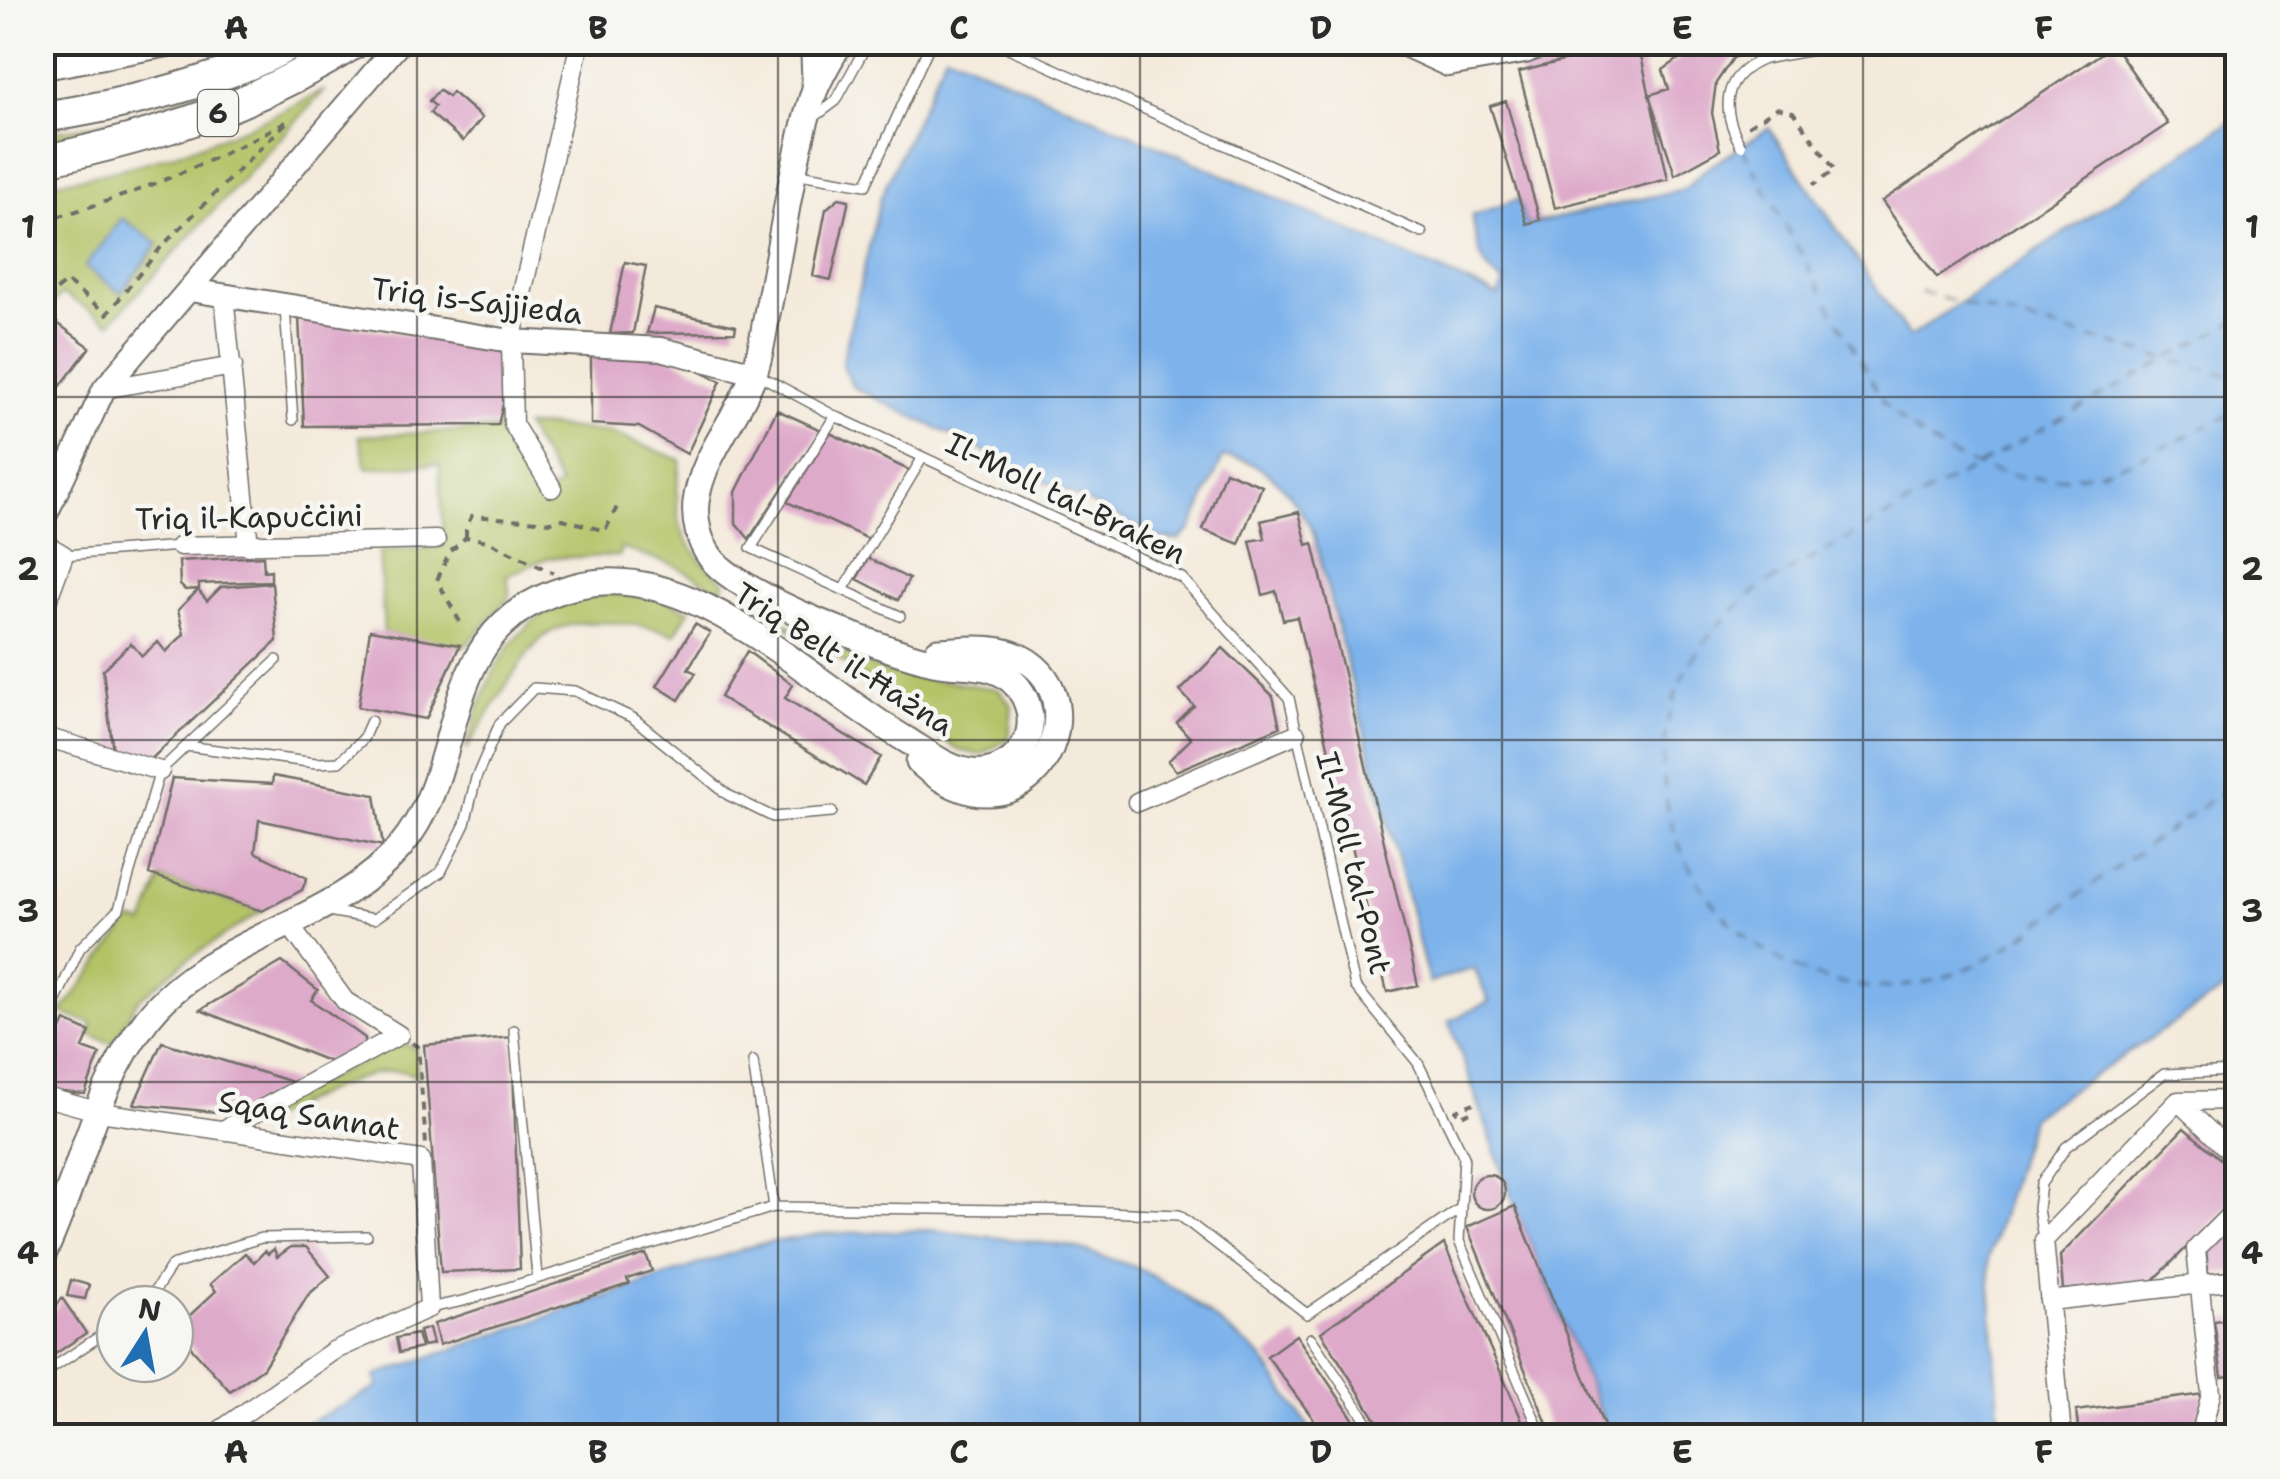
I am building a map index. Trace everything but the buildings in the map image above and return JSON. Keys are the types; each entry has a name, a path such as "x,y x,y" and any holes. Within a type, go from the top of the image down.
{"highway":[{"name":"6","path":"42,117 104,108 215,74 293,42"},
{"name":"6","path":"56,158 199,122 310,71 356,42"}],"main road":[{"path":"42,67 176,42"},
{"name":"Triq Belt il-Ħażna","path":"42,1257 121,1060 147,1020 174,990 209,962 315,909 379,867 416,824 458,700 490,639 512,616 574,586 605,581 637,584 695,602 814,674 870,720 951,766 983,773 1012,761 1029,734 1030,718 1019,688 992,670 935,662 862,641 732,578 712,559 696,526 700,480 755,372 814,92 840,42"}],"street":[{"path":"42,524 51,482 104,390 190,290 215,254 400,42"},
{"path":"552,488 513,424 511,341 580,42"},
{"path":"812,42 814,92"},
{"path":"1398,42 1448,65 1525,52 1552,42"},
{"name":"Triq is-Sajjieda","path":"190,290 511,341 661,348 755,372"},
{"path":"224,296 250,546"},
{"path":"104,390 233,366"},
{"name":"Triq il-Kapuċċini","path":"180,546 436,540"},
{"path":"42,542 64,555 42,615"},
{"path":"1137,802 1296,734"},
{"path":"42,736 160,771"},
{"path":"224,1130 399,1035 345,1001 288,922"},
{"name":"Sqaq Sannat","path":"42,1096 100,1112 421,1160 429,1308"},
{"path":"2062,1436 2044,1240 2178,1102 2238,1100"},
{"path":"2178,1102 2238,1159"},
{"path":"2200,1436 2211,1394 2196,1250 2238,1207"},
{"path":"2050,1300 2238,1280"},
{"path":"212,1436 333,1352 429,1308"}],"lane":[{"path":"808,122 836,102 868,42"},
{"path":"796,174 866,184 931,42"},
{"path":"995,42 1422,233"},
{"path":"1662,42 1680,42"},
{"path":"1741,146 1727,122 1726,100 1733,79 1746,66 1764,59 1858,42"},
{"path":"284,305 294,420"},
{"name":"Il-Moll tal-Braken","path":"755,372 836,416 1182,578 1289,698 1296,734"},
{"path":"836,416 751,548 900,616"},
{"path":"843,590 923,456"},
{"name":"Triq il-Kapuċċini","path":"64,555 180,546"},
{"path":"42,1031 80,948 119,909 160,771 277,660"},
{"path":"315,909 374,919 442,872 466,824 476,778 500,722 534,688 575,691 633,718 728,794 773,817 832,812"},
{"path":"186,746 316,763 339,762 363,739 372,721"},
{"name":"Il-Moll tal-Pont","path":"1296,734 1354,986 1418,1063 1464,1156 1459,1241 1542,1436"},
{"path":"514,1030 537,1276"},
{"path":"754,1060 774,1207"},
{"path":"2044,1240 2038,1209 2040,1184 2066,1147 2164,1074 2238,1071"},
{"path":"429,1308 463,1302 537,1276 774,1207 1179,1215 1307,1314 1461,1208"},
{"path":"159,1284 172,1265 261,1238 366,1236"},
{"path":"1311,1338 1377,1436"},
{"path":"42,1375 95,1339"}],"path":[{"path":"1748,126 1776,108 1793,112 1835,170 1813,185"},
{"path":"42,221 131,197 212,162 290,120 162,246 107,314 66,281 42,306"},
{"path":"460,622 437,580 450,552 466,537 466,526 472,516 551,522 563,518 605,530 618,505"},
{"path":"466,537 488,541 574,586"},
{"path":"418,1047 427,1158"},
{"path":"1470,1112 1459,1116 1456,1110 1474,1103"}],"green space":[{"path":"308,43 329,43 228,99 43,147 43,132 113,121 179,100"},
{"path":"325,90 110,323 63,294 43,311 42,184 152,161 223,137"},
{"path":"525,427 611,433 681,460 677,498 682,529 697,555 725,582 721,591 674,565 621,548 619,556 548,558 507,575 510,596 465,647 384,633 379,552 444,546 439,464 367,468 359,436 500,429 544,494 560,485"},
{"path":"606,593 656,597 689,610 675,634 628,624 592,622 559,628 546,635 515,672 466,750 486,689 518,635 553,608"},
{"path":"762,612 884,672 998,689 1012,706 1009,738 981,755 958,750 838,658"},
{"path":"161,878 262,911 187,960 137,1001 113,1044 89,1034 93,1024 61,1013 131,920 144,924"},
{"path":"399,1042 416,1048 418,1078 404,1072 365,1076 265,1121 260,1114"}],"water":[{"path":"946,53 1498,296 1504,282 1484,262 1472,216 1518,199 1527,225 1685,189 1703,171 1769,128 1909,337 2237,117 2237,981 2031,1117 1988,1259 2001,1436 1610,1436 1515,1206 1449,1021 1489,1002 1474,968 1429,983 1313,532 1297,505 1266,472 1239,459 1223,457 1191,529 1179,540 1163,539 853,387 842,363 880,199"},
{"path":"122,218 158,244 121,293 85,267"},
{"path":"929,1230 1069,1246 1138,1268 1182,1293 1261,1356 1315,1436 281,1436 379,1387 375,1376 755,1245 820,1234"}],"ferry route":[{"path":"1742,148 1883,401 1929,442 1955,457 2013,475 2073,477 2138,458 2238,411"},
{"path":"1920,292 2238,378"},
{"path":"2238,319 1761,587 1739,605 1701,647 1686,671 1666,735 1666,798 1684,857 1718,909 1764,950 1820,978 1882,987 1948,976 1999,951 2238,781"}]}
